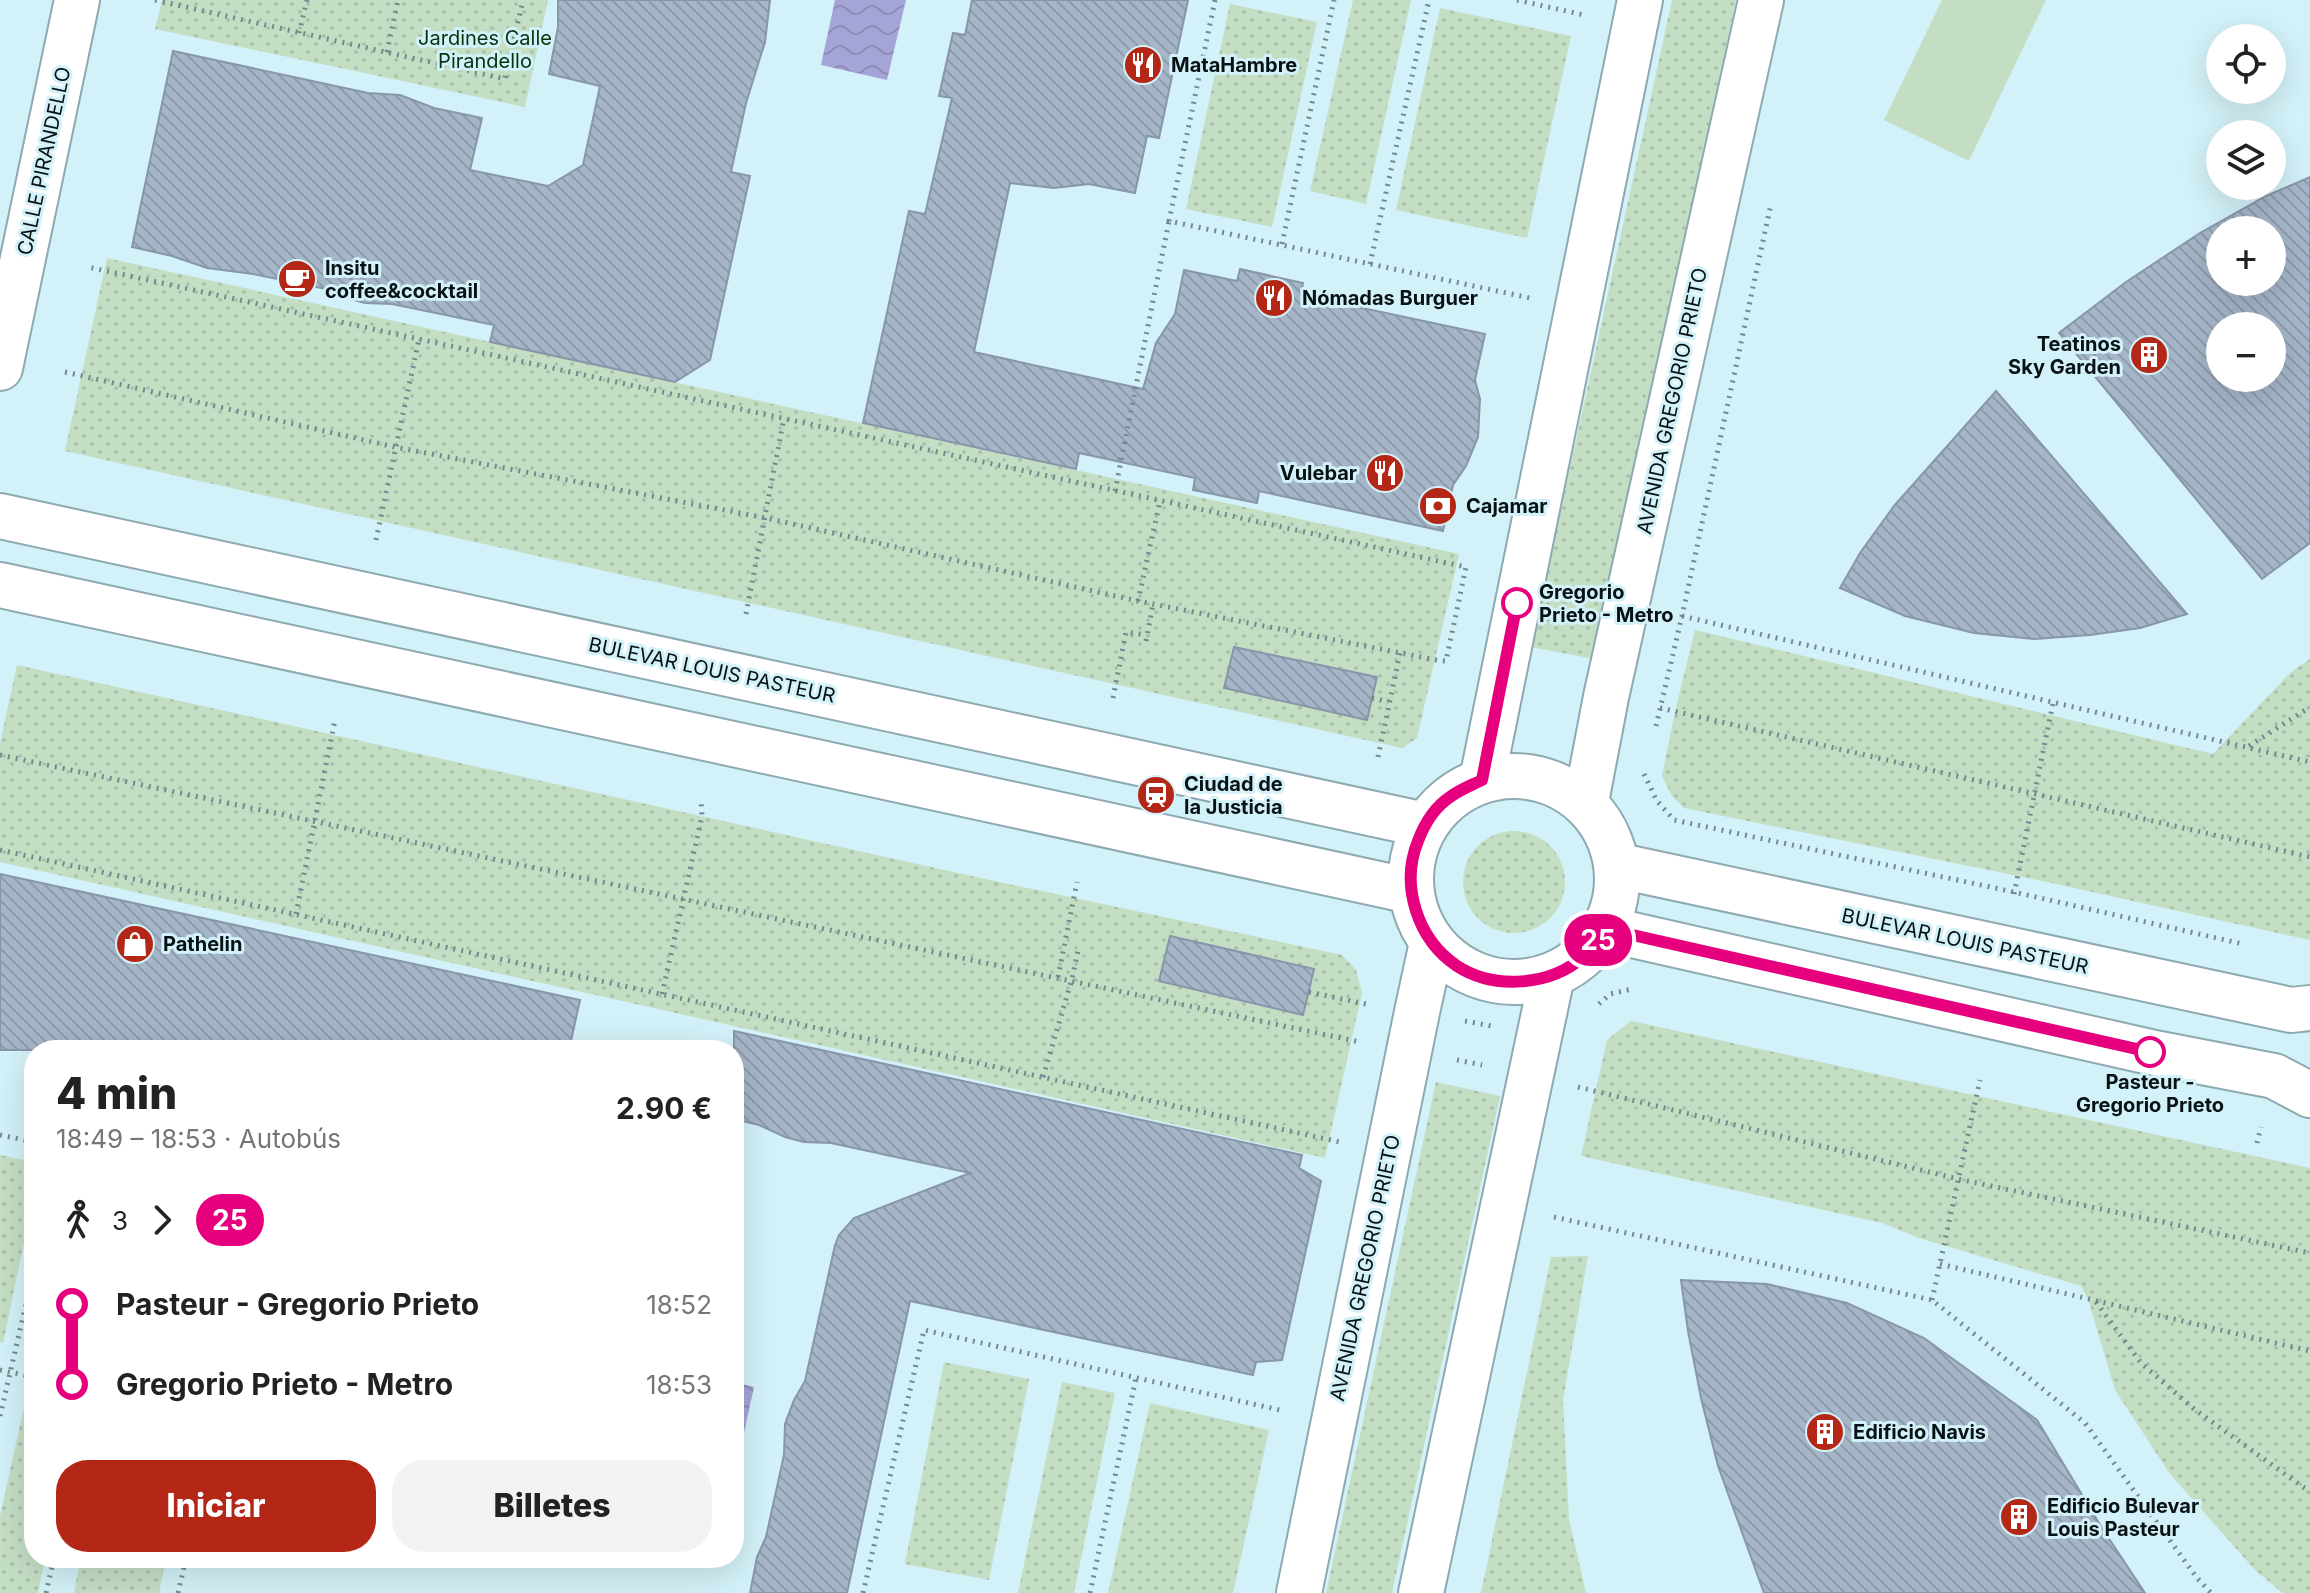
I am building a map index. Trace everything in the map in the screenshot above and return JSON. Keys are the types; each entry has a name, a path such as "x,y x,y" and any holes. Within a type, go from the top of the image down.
{"street":[{"name":"CALLE PIRANDELLO","path":"0,368 77,0"},
{"path":"1482,780 1640,0"},
{"name":"AVENIDA GREGORIO PRIETO","path":"1586,802 1609,683 1761,0"},
{"name":"BULEVAR LOUIS PASTEUR","path":"0,516 1425,825"},
{"path":"0,585 1411,891"},
{"path":"1537,776 1586,802 1602,822 1620,866 1616,903 1606,929 1583,957 1552,976 1520,982 1487,979 1457,966 1432,943 1418,918 1411,891 1412,856 1425,825 1448,797 1482,780 1537,776"},
{"name":"BULEVAR LOUIS PASTEUR","path":"1620,866 2291,1010 2310,1008"},
{"path":"1606,929 2150,1052 2274,1076 2310,1095"},
{"name":"AVENIDA GREGORIO PRIETO","path":"1299,1593 1432,943"},
{"path":"1421,1593 1552,976"}],"path":[{"path":"155,0 505,79 523,0"},
{"path":"299,33 307,0"},
{"path":"387,52 398,0"},
{"path":"1115,491 1215,0"},
{"path":"1282,244 1334,0"},
{"path":"1370,264 1429,0"},
{"path":"1517,0 1584,15"},
{"path":"1653,733 1682,616 1772,200"},
{"path":"1169,221 1525,297"},
{"path":"65,372 395,447 766,518 1138,601 1446,661 1466,567 88,267"},
{"path":"376,540 419,339"},
{"path":"746,614 784,418"},
{"path":"1138,601 1160,501"},
{"path":"1113,698 1126,632 1146,638 1153,604"},
{"path":"1682,616 2310,762"},
{"path":"1378,757 1400,653"},
{"path":"1372,698 1388,702"},
{"path":"2002,949 2053,703"},
{"path":"2248,746 2310,707"},
{"path":"1660,708 2310,857"},
{"path":"296,914 335,720"},
{"path":"0,755 1326,1035 1532,1075 1958,1179 2310,1253"},
{"path":"1643,771 1657,801 1674,820 2258,947"},
{"path":"662,994 702,816 701,800"},
{"path":"0,850 1345,1143"},
{"path":"1058,977 1077,882"},
{"path":"1043,1077 1078,951"},
{"path":"1309,992 1374,1006"},
{"path":"1932,1300 1980,1080"},
{"path":"0,1135 24,1140"},
{"path":"1554,1217 1932,1300 2085,1423 2211,1593"},
{"path":"1940,1264 2310,1351"},
{"path":"2095,1301 2141,1363 2194,1409 2310,1492"},
{"path":"0,1416 24,1312"},
{"path":"863,1593 924,1330 1286,1412"},
{"path":"0,1370 24,1375"},
{"path":"1090,1593 1136,1378"},
{"path":"46,1593 52,1568"},
{"path":"178,1593 184,1568"}],"green space":[{"name":"Jardines Calle Pirandello","path":"162,0 548,0 525,107 155,29"},
{"path":"1353,0 1411,0 1366,204 1310,191"},
{"path":"1672,0 1736,0 1594,659 1531,647"},
{"path":"1942,0 2046,0 1969,161 1884,120"},
{"path":"1230,4 1317,22 1272,227 1186,209"},
{"path":"1440,8 1571,36 1527,238 1396,210"},
{"path":"107,258 1459,554 1417,738 1402,748 65,451"},
{"path":"1695,630 2213,754 2290,673 2310,659 2310,940 2047,882 1684,808 1672,796 1662,776"},
{"path":"17,665 1342,955 1356,970 1362,993 1325,1158 0,862 0,743"},
{"path":"1514,831 1534,835 1550,846 1561,862 1565,882 1561,902 1550,918 1534,929 1514,933 1494,929 1478,918 1467,902 1463,882 1467,862 1478,846 1494,835"},
{"path":"1631,1021 2310,1168 2310,1593 2283,1593 2256,1571 2170,1474 2115,1390 2088,1299 2081,1286 1919,1238 1882,1223 1581,1156 1607,1040"},
{"path":"1436,1082 1500,1096 1392,1593 1326,1593"},
{"path":"0,1155 24,1160 24,1243 3,1343 0,1342"},
{"path":"1588,1256 1563,1400 1569,1519 1586,1593 1481,1593 1551,1257"},
{"path":"944,1362 1029,1379 989,1580 905,1564"},
{"path":"1062,1382 1115,1393 1074,1593 1018,1593"},
{"path":"1150,1403 1269,1430 1233,1593 1108,1593"},
{"path":"24,1408 24,1568 43,1568 38,1593 0,1593 0,1516"},
{"path":"79,1568 164,1568 159,1593 74,1593"}],"water":[{"path":"835,0 906,0 887,80 821,65"},
{"path":"744,1384 754,1387 744,1432"}],"building":[{"path":"558,0 770,0 765,42 746,103 731,172 750,176 710,360 675,382 490,342 494,325 392,304 365,303 326,289 207,268 132,247 173,51 368,93 400,95 434,108 482,118 470,170 548,186 583,165 600,86 549,74 558,27"},
{"path":"972,0 1188,0 1159,138 1147,136 1135,193 1089,184 1054,188 1010,183 974,352 1143,389 1156,343 1175,314 1184,270 1237,281 1240,269 1303,283 1301,295 1485,334 1475,380 1480,399 1478,437 1466,466 1453,485 1443,531 1259,491 1257,503 1193,490 1195,478 1079,453 1076,469 863,423 909,211 925,214 952,98 939,96 953,33 965,35"},
{"name":"Teatinos Sky Garden","path":"2310,177 2310,543 2262,579 2059,333 2126,282 2206,230 2206,296 2286,296 2286,216 2230,216 2259,200 2286,200 2286,187"},
{"path":"1996,391 2187,614 2140,628 2035,639 1974,633 1905,616 1840,588 1860,553 1894,506"},
{"path":"1234,647 1377,677 1367,720 1224,688"},
{"path":"0,874 580,1000 571,1040 24,1040 24,1050 0,1050"},
{"path":"1170,936 1314,969 1303,1015 1159,981"},
{"path":"734,1031 1302,1155 1299,1168 1321,1181 1282,1360 1256,1362 1253,1375 910,1301 847,1593 750,1593 784,1455 785,1424 805,1381 839,1235 854,1218 970,1173 831,1143 804,1142 744,1121 744,1040 734,1040"},
{"path":"1681,1280 1767,1284 1847,1303 1924,1338 2037,1420 2145,1593 1764,1593 1718,1466 1701,1398"}],"bus line":[{"name":"25","path":"1517,603 1482,780 1448,797 1425,825 1412,856 1411,891 1418,918 1432,943 1457,966 1487,979 1520,982 1552,976 1583,957 1606,929 2150,1052"}],"place":[{"name":"MataHambre","path":"1143,65"},
{"name":"Insitu coffee&cocktail","path":"297,279"},
{"name":"Nómadas Burguer","path":"1274,298"},
{"name":"Teatinos Sky Garden","path":"2149,355"},
{"name":"Vulebar","path":"1385,473"},
{"name":"Cajamar","path":"1438,506"},
{"name":"Gregorio Prieto - Metro","path":"1517,603"},
{"name":"Ciudad de la Justicia","path":"1156,795"},
{"name":"Pathelin","path":"135,944"},
{"name":"Pasteur - Gregorio Prieto","path":"2150,1052"},
{"name":"Edificio Navis","path":"1825,1432"},
{"name":"Edificio Bulevar Louis Pasteur","path":"2019,1517"}]}
